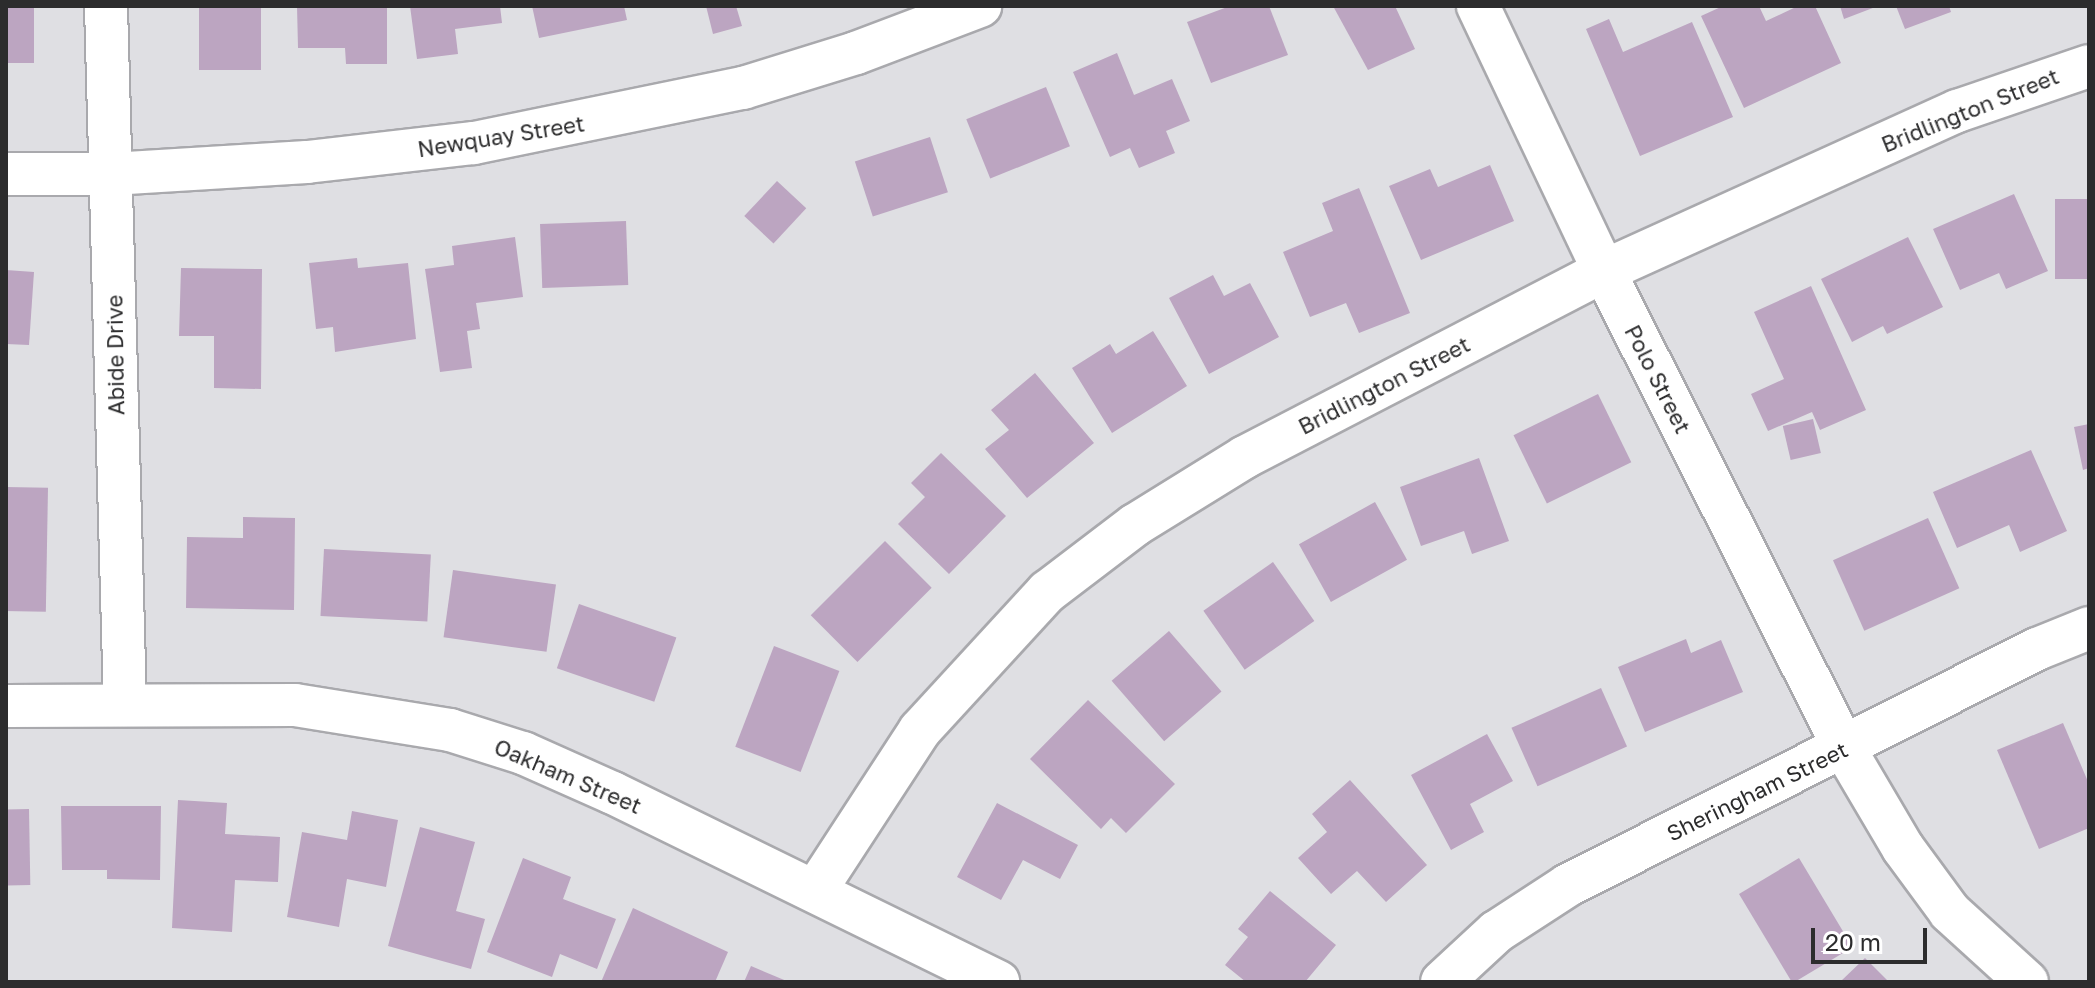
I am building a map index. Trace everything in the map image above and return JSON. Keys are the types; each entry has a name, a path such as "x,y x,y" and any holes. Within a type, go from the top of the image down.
{"street":[{"name":"Abide Drive","path":"106,6 125,704"},
{"name":"Newquay Street","path":"6,174 111,174 307,162 474,143 611,119 743,88 856,53 980,6"},
{"name":"Polo Street","path":"1478,6 1604,271 1844,748 1903,848 1950,912 2027,982"},
{"name":"Bridlington Street","path":"815,891 920,730 1047,592 1135,525 1245,457 1604,271 1957,111 2089,66"},
{"name":"Sheringham Street","path":"1442,982 1496,932 1568,885 2037,649 2089,628"},
{"name":"Oakham Street","path":"6,706 295,705 450,730 523,753 815,891 998,982"}],"building":[{"path":"6,6 34,6 34,63 6,63"},
{"path":"199,6 261,6 261,70 199,70"},
{"path":"297,6 387,6 387,64 346,64 345,48 298,48"},
{"path":"410,6 500,6 502,23 455,29 458,54 417,59"},
{"path":"532,6 624,6 627,20 539,38"},
{"path":"706,6 736,6 742,26 713,34"},
{"path":"1230,6 1269,6 1288,55 1211,83 1187,22"},
{"path":"1333,6 1395,6 1415,49 1368,70"},
{"path":"1723,6 1759,6 1766,21 1798,6 1815,6 1841,63 1744,108 1701,16"},
{"path":"1840,6 1878,6 1844,19"},
{"path":"1896,6 1949,6 1951,12 1905,29"},
{"path":"1609,19 1623,52 1692,22 1733,117 1640,156 1586,29"},
{"path":"1117,53 1134,95 1172,79 1190,121 1166,131 1175,153 1139,168 1130,148 1110,157 1073,72"},
{"path":"1046,87 1070,146 990,179 966,119"},
{"path":"930,137 948,192 873,217 855,161"},
{"path":"1490,165 1514,221 1421,260 1389,186 1430,169 1438,187"},
{"path":"777,181 806,208 774,243 744,216"},
{"path":"1359,188 1410,313 1359,333 1346,303 1310,317 1283,252 1333,231 1322,203"},
{"path":"2014,194 2048,271 2006,289 1999,273 1960,290 1933,229"},
{"path":"2055,199 2089,199 2089,279 2055,279"},
{"path":"626,221 628,285 542,288 540,224"},
{"path":"515,237 523,297 476,303 480,329 467,331 472,368 440,372 425,269 454,265 452,246"},
{"path":"1908,237 1943,307 1887,334 1883,326 1852,342 1821,279"},
{"path":"357,258 358,268 408,263 416,339 335,352 333,327 316,329 309,263"},
{"path":"181,268 262,269 261,389 214,388 214,336 179,336"},
{"path":"6,270 34,272 29,345 6,344"},
{"path":"1213,275 1224,296 1250,283 1279,337 1209,374 1169,298"},
{"path":"1811,286 1866,410 1820,430 1812,412 1768,431 1751,394 1784,379 1754,312"},
{"path":"1153,331 1187,386 1112,433 1072,368 1110,344 1116,354"},
{"path":"1035,373 1094,443 1027,498 985,449 1009,430 991,410"},
{"path":"1598,394 1631,462 1547,504 1514,435"},
{"path":"1813,419 1821,453 1791,460 1783,426"},
{"path":"2089,424 2089,468 2083,470 2074,427"},
{"path":"2031,450 2067,531 2020,552 2009,525 1957,548 1933,492"},
{"path":"941,453 1006,516 949,574 898,524 925,497 911,483"},
{"path":"1479,458 1509,541 1472,554 1464,531 1421,546 1400,487"},
{"path":"6,487 48,488 46,612 6,611"},
{"path":"1375,502 1407,560 1331,602 1299,544"},
{"path":"243,517 295,518 294,610 186,608 187,537 243,538"},
{"path":"1928,518 1959,588 1864,631 1833,560"},
{"path":"885,541 932,588 857,662 811,615"},
{"path":"324,549 431,555 427,622 320,616"},
{"path":"1273,562 1314,621 1245,670 1203,611"},
{"path":"453,570 556,584 547,652 444,637"},
{"path":"579,604 676,638 654,702 557,668"},
{"path":"1169,631 1221,691 1164,741 1112,681"},
{"path":"1686,639 1691,653 1721,640 1743,692 1645,732 1618,667"},
{"path":"774,646 839,671 801,772 735,747"},
{"path":"1601,688 1627,746 1538,786 1511,728"},
{"path":"1088,700 1175,784 1126,833 1111,818 1101,829 1030,759"},
{"path":"2063,723 2089,784 2089,828 2039,849 1997,750"},
{"path":"1487,734 1513,781 1470,804 1484,832 1451,850 1411,775"},
{"path":"1350,780 1427,865 1386,902 1357,871 1331,894 1298,858 1327,832 1312,814"},
{"path":"178,800 227,803 225,834 280,837 278,882 235,880 232,932 172,928"},
{"path":"997,803 1078,845 1060,879 1023,860 1001,900 957,877"},
{"path":"61,806 161,806 160,880 107,879 107,870 62,870"},
{"path":"6,809 29,809 30,885 7,885"},
{"path":"352,811 398,820 386,887 347,879 339,927 287,917 302,832 347,840"},
{"path":"420,827 475,842 456,911 485,919 471,969 388,946"},
{"path":"523,858 571,877 563,899 616,919 597,969 560,954 552,977 487,952"},
{"path":"1799,858 1853,947 1792,982 1739,894"},
{"path":"1270,891 1336,945 1305,982 1246,982 1225,965 1248,937 1238,929"},
{"path":"633,908 728,952 715,982 601,982"},
{"path":"1865,958 1889,982 1840,982"},
{"path":"751,966 789,982 744,982"}]}
